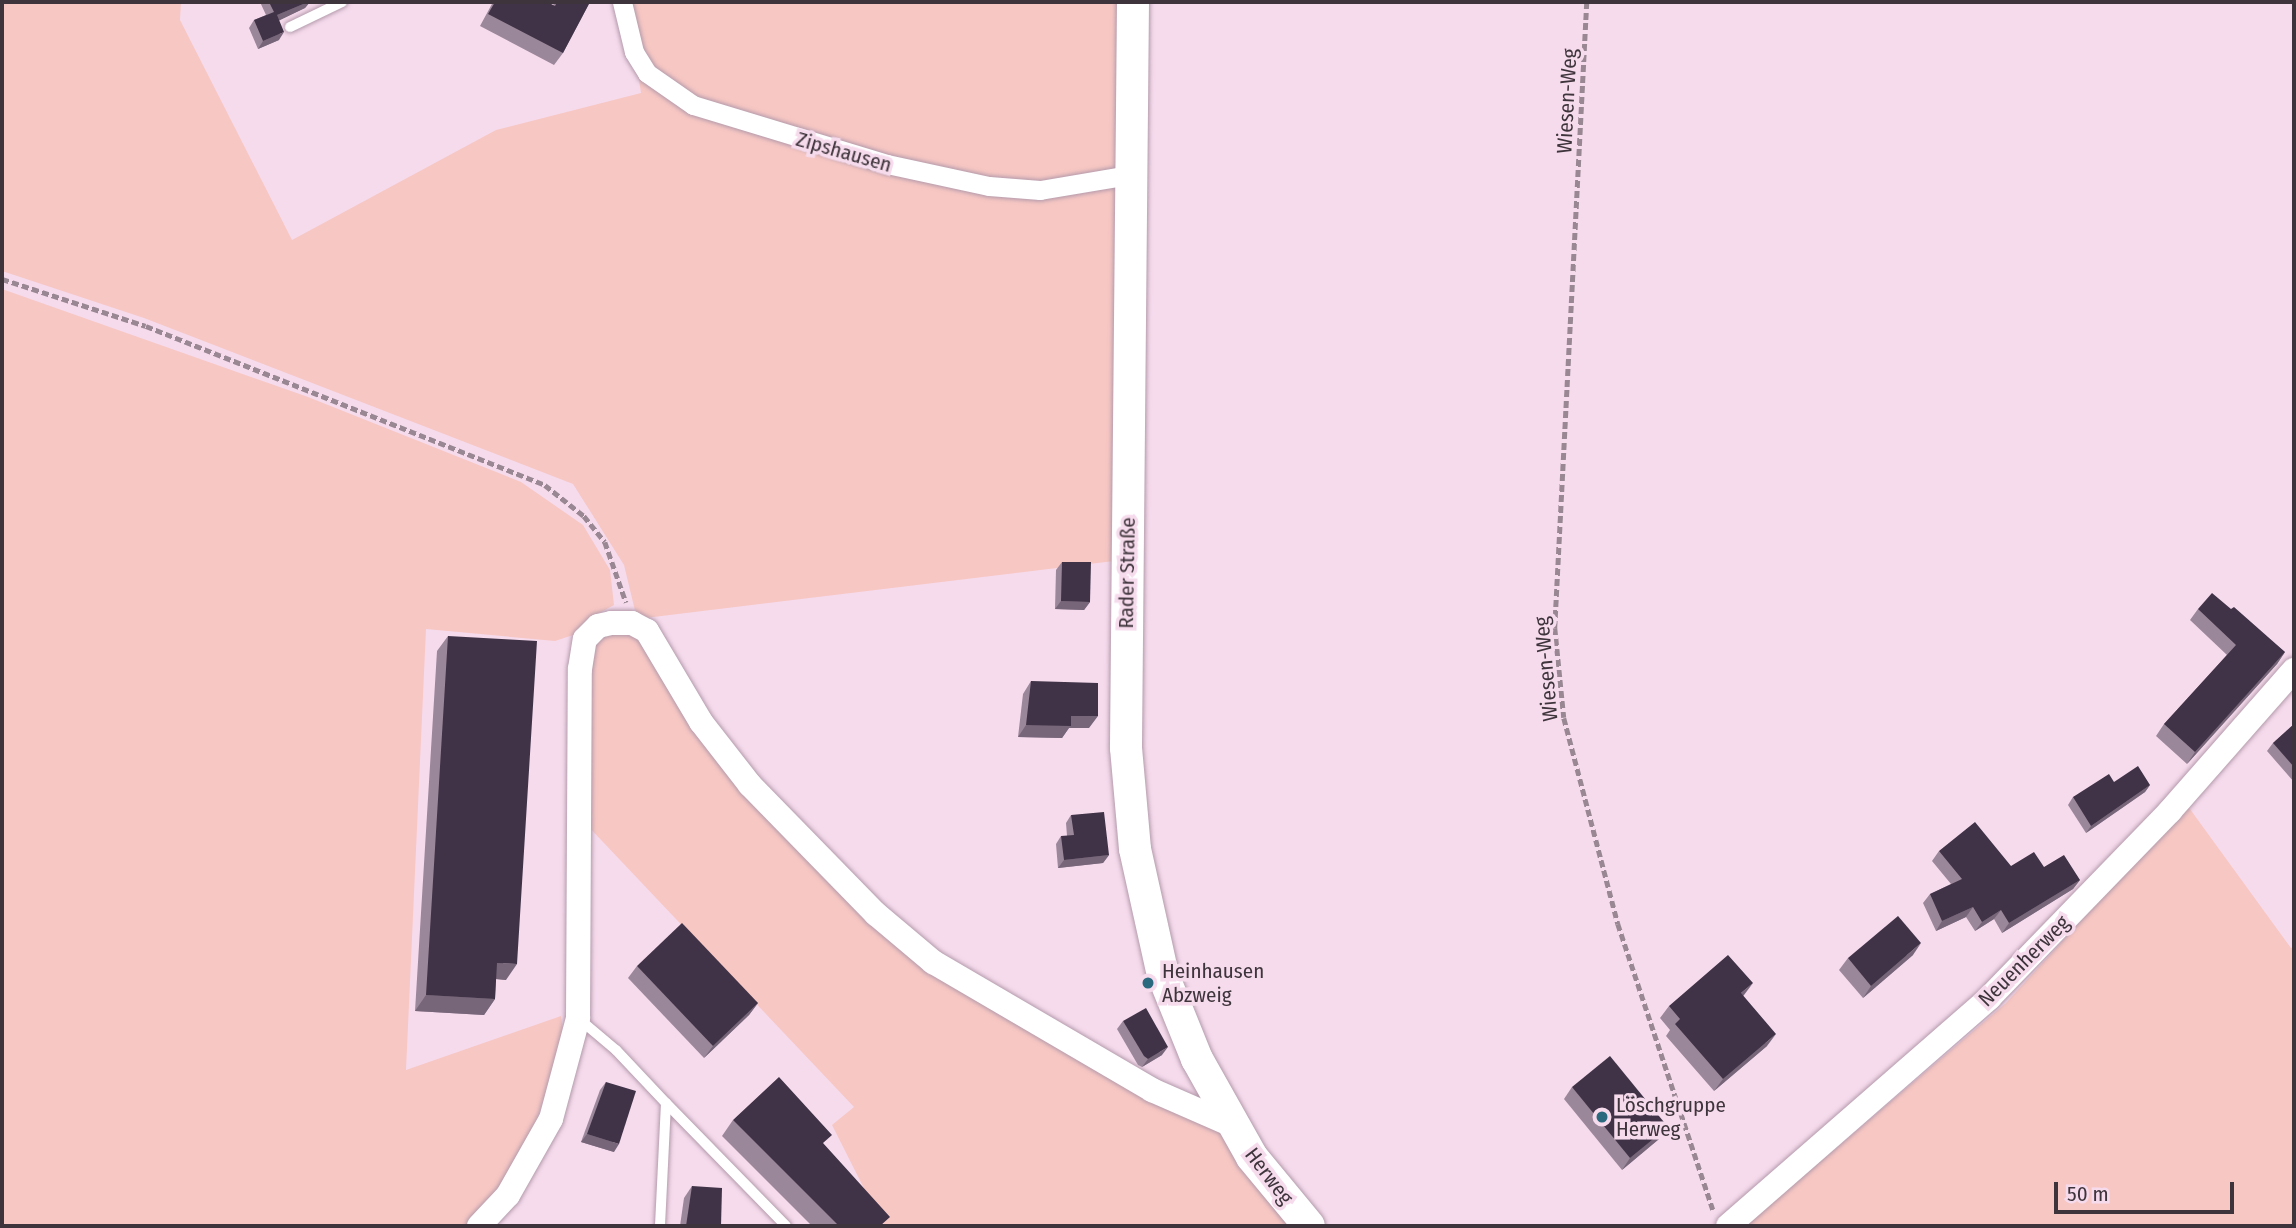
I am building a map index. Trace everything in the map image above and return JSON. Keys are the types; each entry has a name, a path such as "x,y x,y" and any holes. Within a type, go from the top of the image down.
{"main road":[{"name":"Rader Straße","path":"1133,2 1126,748 1134,837 1145,902 1175,1012 1232,1125"},
{"name":"Herweg","path":"1232,1125 1308,1226"}],"street":[{"name":"Zipshausen","path":"622,2 634,52 647,73 693,105 887,164 989,186 1040,190 1130,174"},
{"path":"478,1226 508,1195 551,1119 578,1018 580,669 584,639 598,626 632,623 647,631 701,722 750,785 876,914 933,962 1152,1090 1232,1125"},
{"name":"Neuenherweg","path":"1723,1223 1989,998 2170,811 2294,670"}],"lane":[{"path":"290,27 342,2"},
{"path":"578,1018 616,1050 786,1226"},
{"path":"660,1226 666,1102"}],"path":[{"name":"Wiesen-Weg","path":"1587,2 1555,628 1564,718 1618,924 1723,1223"},
{"path":"2,279 146,326 545,485 584,516 605,542 632,623"}],"shaded area":[{"path":"2,2 181,2 180,20 292,240 496,130 641,93 627,2 1129,2 1122,560 637,619 624,565 573,484 144,318 2,271"},
{"path":"2,289 308,397 521,482 583,525 610,570 614,605 592,617 579,633 555,641 426,629 406,1070 561,1016 564,1039 525,1155 471,1226 2,1226"},
{"path":"633,628 874,916 1231,1132 1304,1226 883,1226 832,1125 854,1107 585,823 587,640"},
{"path":"2187,805 2291,948 2294,947 2294,1226 1745,1226 2006,1003"}],"building":[{"path":"269,2 308,2 277,15 284,32 263,41 254,20 274,12"},
{"path":"495,2 547,2 555,6 557,2 590,2 563,53 488,14"},
{"path":"1062,562 1091,562 1090,602 1061,601"},
{"path":"2212,593 2231,609 2234,607 2285,652 2195,752 2164,724 2236,645 2198,609"},
{"path":"448,636 537,641 517,964 497,963 495,999 426,995"},
{"path":"1031,681 1098,683 1098,716 1071,716 1071,726 1026,725"},
{"path":"2294,724 2294,767 2273,743"},
{"path":"2138,766 2150,785 2091,826 2073,797 2109,774 2114,782"},
{"path":"1104,812 1109,855 1064,860 1061,836 1074,835 1071,815"},
{"path":"1975,822 2011,866 2034,852 2044,867 2064,855 2080,880 2009,923 2001,910 1982,922 1973,907 1942,921 1930,894 1962,879 1939,851"},
{"path":"1898,916 1921,943 1871,986 1848,958"},
{"path":"682,923 758,1003 713,1046 637,966"},
{"path":"1728,955 1753,983 1741,993 1776,1034 1723,1079 1675,1024 1680,1019 1669,1006"},
{"path":"1146,1008 1168,1047 1148,1059 1123,1021"},
{"path":"1610,1056 1668,1127 1630,1158 1572,1087"},
{"path":"779,1077 832,1135 823,1143 890,1217 880,1226 839,1226 733,1120"},
{"path":"606,1082 636,1091 619,1144 587,1134"},
{"path":"692,1186 722,1188 721,1226 686,1226"}],"place":[{"name":"Heinhausen Abzweig","path":"1148,983"},
{"name":"Löschgruppe Herweg","path":"1602,1117"}]}
